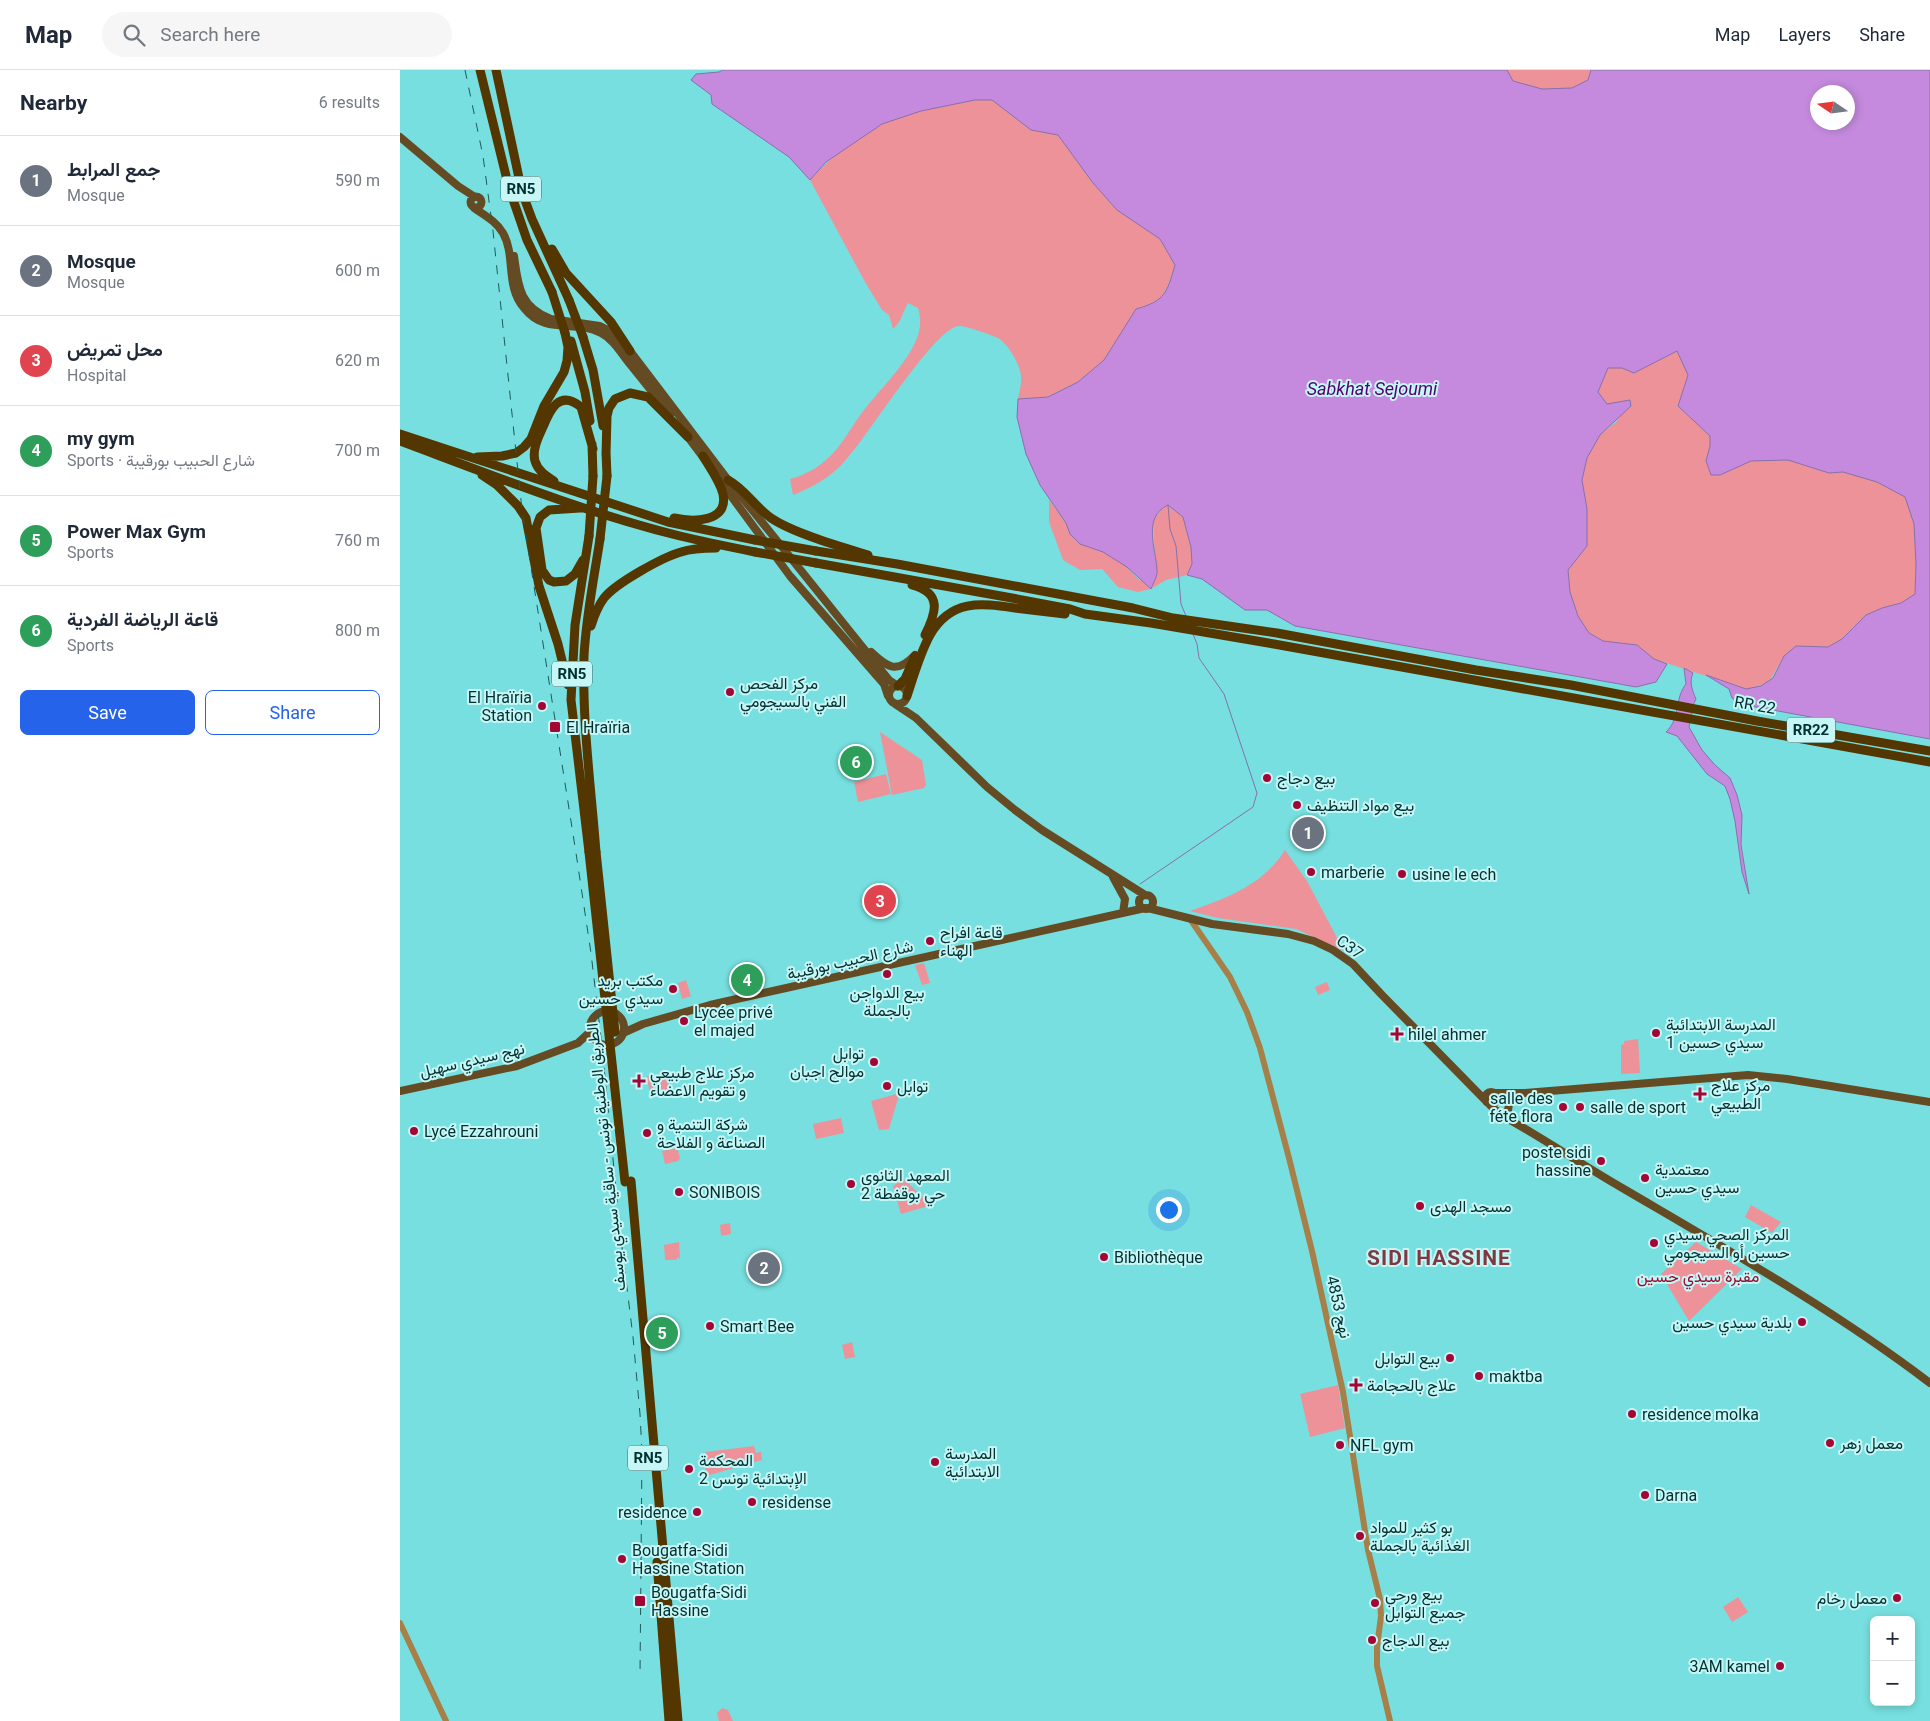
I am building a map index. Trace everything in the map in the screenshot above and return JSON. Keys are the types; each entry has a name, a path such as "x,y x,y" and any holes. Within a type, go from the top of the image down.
{"highway":[{"name":"الطريق الوطنية تونس - ساقية سيدي يوسف","path":"480,70 509,188 527,240 552,292 585,392 593,449 589,536 575,626 571,700 592,852 628,1181 678,1721"},
{"name":"الطريق الوطنية تونس - ساقية سيدي يوسف","path":"496,70 522,192 583,337 598,391 606,455 607,476 600,539 585,643 585,717 592,852"},
{"path":"517,168 546,238 566,273 611,322 630,351"},
{"path":"468,462 516,453 531,439 544,406 564,372 568,347 566,332"},
{"path":"606,455 609,408 615,399 624,394 636,393 648,397 688,437"},
{"path":"572,490 545,475 535,461 534,455 538,439 550,410 555,404 569,400 581,407 593,449"},
{"path":"400,434 588,508 679,536 755,552 1070,609 1084,614"},
{"path":"400,442 572,490 685,526 1133,608 1205,633 1930,762"},
{"path":"640,512 687,520 702,520 717,514 724,502 723,494 703,456"},
{"path":"468,462 497,485 518,506 526,518 539,586 562,658 571,700"},
{"path":"728,480 736,484 768,517 782,525 897,564"},
{"path":"586,554 571,578 560,583 549,580 542,570 536,528 540,517 549,510 588,508"},
{"path":"585,643 600,604 619,585 681,552 698,548 739,548"},
{"path":"874,573 882,577 921,587 933,598 934,615 905,679 898,686"},
{"path":"907,696 930,635 949,613 960,608 981,604 1184,625"},
{"name":"RR 22","path":"1184,625 1206,624 1277,634 1930,750"},
{"name":"الطريق الوطنية تونس - ساقية سيدي يوسف","path":"628,1181 669,1721"}],"main road":[{"path":"400,136 458,186 502,232 507,245 514,293 525,310 541,322 550,325 589,329 606,336 703,456 790,576 884,684 891,702 916,718 1010,806 1042,830 1085,855 1125,886 1143,905 1172,913"},
{"path":"475,203 501,223 510,237 520,291 530,306 550,319 600,326 610,331 630,351 728,480 853,637 889,680 906,690 910,709 916,718"},
{"path":"853,637 889,667 894,668 905,665 916,653"},
{"path":"888,696 892,688 898,686"},
{"path":"895,704 903,703 907,696"},
{"path":"1111,875 1172,913"},
{"path":"1111,875 1125,899 1123,913"},
{"path":"1143,905 1142,896 1148,897"},
{"path":"1143,905 1152,904 1148,897"},
{"name":"شارع الحبيب بورقيبة","path":"623,1033 643,1024 710,1006 1123,913 1143,905"},
{"name":"C37","path":"1172,913 1190,919 1288,934 1314,941 1340,954 1358,969 1496,1112 1820,1307 1886,1350 1930,1383"},
{"path":"603,1012 614,1013 623,1022 623,1033 617,1041 610,1044 603,1044 596,1040 591,1031 593,1019 603,1012"},
{"name":"شارع الحبيب بورقيبة","path":"623,1022 643,1024"},
{"name":"نهج سيدي سهيل","path":"578,1044 591,1031"},
{"name":"نهج سيدي سهيل","path":"400,1091 503,1070 578,1044 587,1044 596,1040"},
{"path":"1495,1097 1748,1075 1787,1079 1930,1102"},
{"path":"1468,1084 1495,1097 1508,1118"},
{"path":"1495,1097 1493,1105 1487,1102 1486,1095 1495,1097 1514,1096 1525,1093"},
{"path":"1508,1118 1508,1108 1514,1096"}],"street":[{"name":"نهج 4853","path":"1190,919 1225,970 1247,1012 1260,1048 1292,1167 1343,1392 1368,1550 1380,1598 1381,1612 1377,1666 1390,1721"},
{"path":"400,1623 446,1721"}],"green space":[{"path":"1507,70 1591,70 1588,80 1572,88 1542,89 1513,81"},
{"path":"975,100 992,100 1031,130 1058,135 1093,183 1117,210 1160,239 1175,265 1169,283 1159,299 1136,309 1104,360 1078,382 1047,397 1018,399 1021,385 1020,371 1009,349 998,338 961,326 947,332 932,346 844,462 820,482 793,495 790,479 803,475 815,468 835,451 864,410 907,357 917,338 920,323 918,308 908,303 900,320 893,329 889,315 882,310 865,282 810,180 825,164 844,149 882,124 916,112"},
{"path":"1677,351 1688,375 1678,406 1710,436 1710,446 1706,461 1720,475 1751,461 1788,460 1829,473 1843,472 1877,482 1905,497 1914,524 1915,594 1901,603 1882,608 1854,626 1842,639 1828,647 1796,646 1784,657 1771,679 1756,687 1746,689 1654,659 1637,645 1603,641 1589,633 1578,616 1570,592 1568,570 1587,546 1587,509 1582,480 1587,458 1600,435 1616,422 1630,400 1607,404 1598,392 1608,368 1622,368 1634,373"},
{"path":"1049,500 1066,523 1070,534 1080,544 1103,552 1127,567 1140,581 1155,558 1153,521 1162,508 1168,505 1183,517 1191,547 1192,564 1187,575 1166,580 1151,589 1138,592 1118,587 1102,569 1080,570 1063,560 1049,522"},
{"path":"880,732 922,760 926,785 924,788 892,795"},
{"path":"860,754 864,756 867,769 853,772 851,767 846,768 844,758"},
{"path":"886,774 891,794 858,802 854,782"},
{"path":"1285,850 1307,881 1344,951 1296,929 1218,918 1190,911 1243,889 1266,872"},
{"path":"924,963 930,983 922,985 915,965"},
{"path":"686,980 691,996 682,999 678,983"},
{"path":"1327,982 1330,990 1318,995 1315,987"},
{"path":"1638,1039 1640,1073 1621,1074 1621,1045 1624,1044 1624,1041"},
{"path":"647,1076 666,1079 670,1093 650,1094"},
{"path":"899,1095 889,1129 879,1130 871,1101"},
{"path":"841,1118 844,1133 816,1139 813,1124"},
{"path":"677,1148 680,1158 678,1161 665,1164 662,1151"},
{"path":"903,1179 932,1205 901,1214 893,1186"},
{"path":"1751,1205 1781,1222 1772,1233 1745,1217"},
{"path":"730,1223 731,1234 721,1236 720,1225"},
{"path":"679,1242 680,1259 678,1257 676,1260 665,1260 664,1245"},
{"name":"مقبرة سيدي حسين","path":"1696,1242 1742,1269 1689,1321 1661,1274"},
{"path":"852,1342 855,1357 845,1359 842,1345"},
{"path":"1338,1385 1345,1428 1310,1437 1300,1394"},
{"path":"754,1446 756,1453 761,1452 762,1460 706,1476 705,1452"},
{"path":"1738,1597 1748,1612 1732,1622 1723,1607"},
{"path":"722,1708 728,1710 733,1721 719,1721 717,1713"}],"water":[{"name":"Sabkhat Sejoumi","path":"723,70 1507,70 1513,81 1542,89 1572,88 1588,80 1591,70 1930,70 1930,739 1740,704 1732,698 1729,689 1706,675 1746,689 1761,686 1773,678 1784,656 1796,646 1828,647 1842,639 1866,615 1901,603 1915,594 1914,524 1905,497 1877,482 1843,472 1829,473 1788,460 1751,461 1720,475 1711,475 1706,461 1710,446 1710,436 1678,406 1688,375 1677,351 1634,373 1622,368 1608,368 1598,392 1607,404 1630,400 1631,406 1600,435 1587,458 1582,480 1587,509 1587,546 1568,570 1570,592 1578,616 1589,633 1603,641 1637,645 1654,659 1667,664 1656,682 1636,687 1295,626 1267,610 1245,610 1202,579 1187,575 1192,564 1191,547 1183,517 1168,505 1160,510 1155,517 1153,525 1152,534 1157,572 1151,589 1127,567 1103,552 1080,544 1070,534 1066,523 1040,485 1026,454 1017,417 1018,399 1048,397 1078,382 1104,360 1136,309 1153,303 1163,295 1170,283 1175,265 1160,239 1117,210 1093,183 1058,135 1031,130 992,100 975,100 921,111 882,124 826,162 810,180 789,157 712,104 711,95 691,80 696,74"},
{"path":"1684,668 1693,673 1691,686 1696,699 1689,727 1702,750 1730,778 1737,795 1742,815 1741,845 1749,894 1742,872 1735,821 1725,786 1707,774 1677,736 1666,732 1674,721 1680,696 1686,684"}],"waterway":[{"path":"1168,505 1170,529 1176,546 1181,604 1186,616"},
{"path":"1140,884 1253,807 1257,793 1224,694 1199,658 1193,634"}],"railway":[{"path":"465,70 483,156 493,231 522,510 591,953 602,1046 640,1414 642,1452 640,1675"}],"place":[{"name":"مركز الفحص الفني بالسيجومي","path":"730,692"},
{"name":"El Hraïria Station","path":"542,706"},
{"name":"El Hraïria","path":"555,727"},
{"name":"قاعة الرياضة الفردية","path":"856,762"},
{"name":"بيع دجاج","path":"1267,778"},
{"name":"بيع مواد التنظيف","path":"1297,805"},
{"name":"جمع المرابط","path":"1308,833"},
{"name":"marberie","path":"1311,872"},
{"name":"usine le ech","path":"1402,874"},
{"name":"محل تمريض","path":"880,901"},
{"name":"قاعة افراح الهناء","path":"930,941"},
{"name":"بيع الدواجن بالجملة","path":"887,974"},
{"name":"my gym","path":"747,980"},
{"name":"مكتب بريد سيدي حسين","path":"673,989"},
{"name":"Lycée privé el majed","path":"684,1021"},
{"name":"المدرسة الابتدائية سيدي حسين 1","path":"1656,1033"},
{"name":"hilel ahmer","path":"1397,1034"},
{"name":"توابل موالح اجبان","path":"874,1062"},
{"name":"مركز علاج طبيعي و تقويم الاعضاء","path":"639,1081"},
{"name":"توابل","path":"887,1086"},
{"name":"مركز علاج الطبيعي","path":"1700,1094"},
{"name":"salle des féte flora","path":"1563,1107"},
{"name":"salle de sport","path":"1580,1107"},
{"name":"Lycé Ezzahrouni","path":"414,1131"},
{"name":"شركة التنمية و الصناعة و الفلاحة","path":"647,1133"},
{"name":"poste sidi hassine","path":"1601,1161"},
{"name":"معتمدية سيدي حسين","path":"1645,1178"},
{"name":"المعهد الثانوي حي بوقفطة 2","path":"851,1184"},
{"name":"SONIBOIS","path":"679,1192"},
{"name":"مسجد الهدى","path":"1420,1206"},
{"name":"المركز الصحي سيدي حسين أو السيجومي","path":"1654,1243"},
{"name":"Bibliothèque","path":"1104,1257"},
{"name":"Mosque","path":"764,1268"},
{"name":"بلدية سيدي حسين","path":"1802,1322"},
{"name":"Smart Bee","path":"710,1326"},
{"name":"Power Max Gym","path":"662,1333"},
{"name":"بيع التوابل","path":"1450,1358"},
{"name":"maktba","path":"1479,1376"},
{"name":"علاج بالحجامة","path":"1356,1385"},
{"name":"residence molka","path":"1632,1414"},
{"name":"معمل زهر","path":"1830,1443"},
{"name":"NFL gym","path":"1340,1445"},
{"name":"المدرسة الابتدائية","path":"935,1462"},
{"name":"المحكمة الإبتدائية تونس 2","path":"689,1469"},
{"name":"Darna","path":"1645,1495"},
{"name":"residense","path":"752,1502"},
{"name":"residence","path":"697,1512"},
{"name":"بو كثير للمواد الغذائية بالجملة","path":"1360,1536"},
{"name":"Bougatfa-Sidi Hassine Station","path":"622,1559"},
{"name":"معمل رخام","path":"1897,1598"},
{"name":"Bougatfa-Sidi Hassine","path":"640,1601"},
{"name":"بيع ورحي جميع التوابل","path":"1375,1603"},
{"name":"بيع الدجاج","path":"1372,1640"},
{"name":"3AM kamel","path":"1780,1666"}],"district":[{"name":"SIDI HASSINE","path":"1439,1258"}]}
